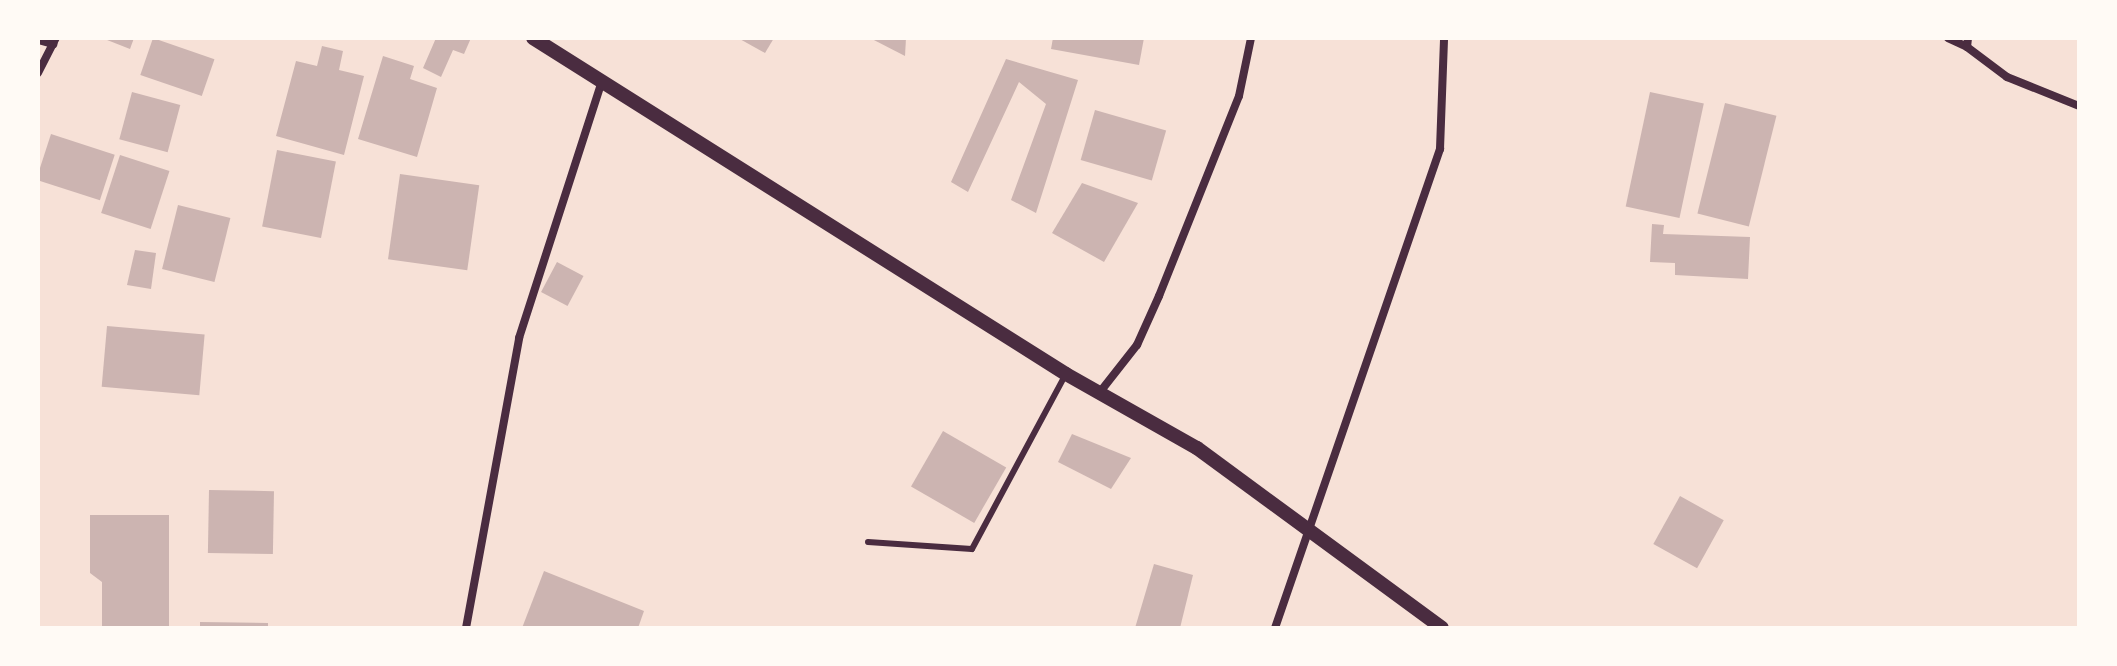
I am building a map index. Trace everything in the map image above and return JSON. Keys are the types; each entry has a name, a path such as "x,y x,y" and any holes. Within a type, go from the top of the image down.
{"street":[{"path":"533,38 1066,374 1197,448 1442,628"},
{"path":"1100,392 1137,345 1159,296 1239,96 1251,38"},
{"path":"1275,628 1306,527 1440,149 1444,38"},
{"path":"1948,38 1968,42 2007,77 2079,106"},
{"path":"38,40 55,41 38,73"},
{"path":"466,628 519,338 603,80"}],"lane":[{"path":"868,542 972,549 1066,374"}],"building":[{"path":"102,38 134,38 130,49"},
{"path":"153,38 214,59 202,96 140,75"},
{"path":"436,38 471,38 464,54 453,50 441,77 423,68"},
{"path":"738,38 774,38 765,53"},
{"path":"870,38 906,38 905,56"},
{"path":"1053,38 1144,38 1139,65 1051,49"},
{"path":"322,46 343,51 339,70 364,76 344,155 276,136 296,61 317,66"},
{"path":"383,56 414,66 410,79 437,88 417,157 358,139"},
{"path":"1006,59 1078,80 1036,213 1011,200 1046,104 1019,82 968,192 951,182"},
{"path":"132,92 180,105 168,152 119,139"},
{"path":"1650,92 1704,103 1679,218 1626,206"},
{"path":"1725,103 1776,116 1749,226 1697,214"},
{"path":"1095,110 1166,130 1152,180 1081,160"},
{"path":"51,134 115,155 100,200 38,180"},
{"path":"277,150 336,161 321,238 262,227"},
{"path":"120,155 169,171 151,229 101,213"},
{"path":"400,174 479,185 467,270 388,259"},
{"path":"1082,183 1138,203 1104,262 1052,233"},
{"path":"178,205 230,218 214,282 162,269"},
{"path":"1652,224 1664,225 1663,234 1750,237 1748,279 1675,275 1675,263 1650,262"},
{"path":"135,250 156,253 151,289 127,285"},
{"path":"557,262 583,276 568,306 541,292"},
{"path":"107,326 205,335 199,395 102,387"},
{"path":"943,431 1006,467 974,523 911,486"},
{"path":"1072,434 1131,458 1111,489 1058,462"},
{"path":"209,490 274,491 273,554 208,553"},
{"path":"1680,496 1724,520 1697,568 1653,544"},
{"path":"90,515 169,515 169,628 102,628 102,582 90,573"},
{"path":"1154,564 1193,575 1180,628 1135,628"},
{"path":"544,571 644,611 638,628 522,628"},
{"path":"200,622 268,623 268,628 200,628"}]}
